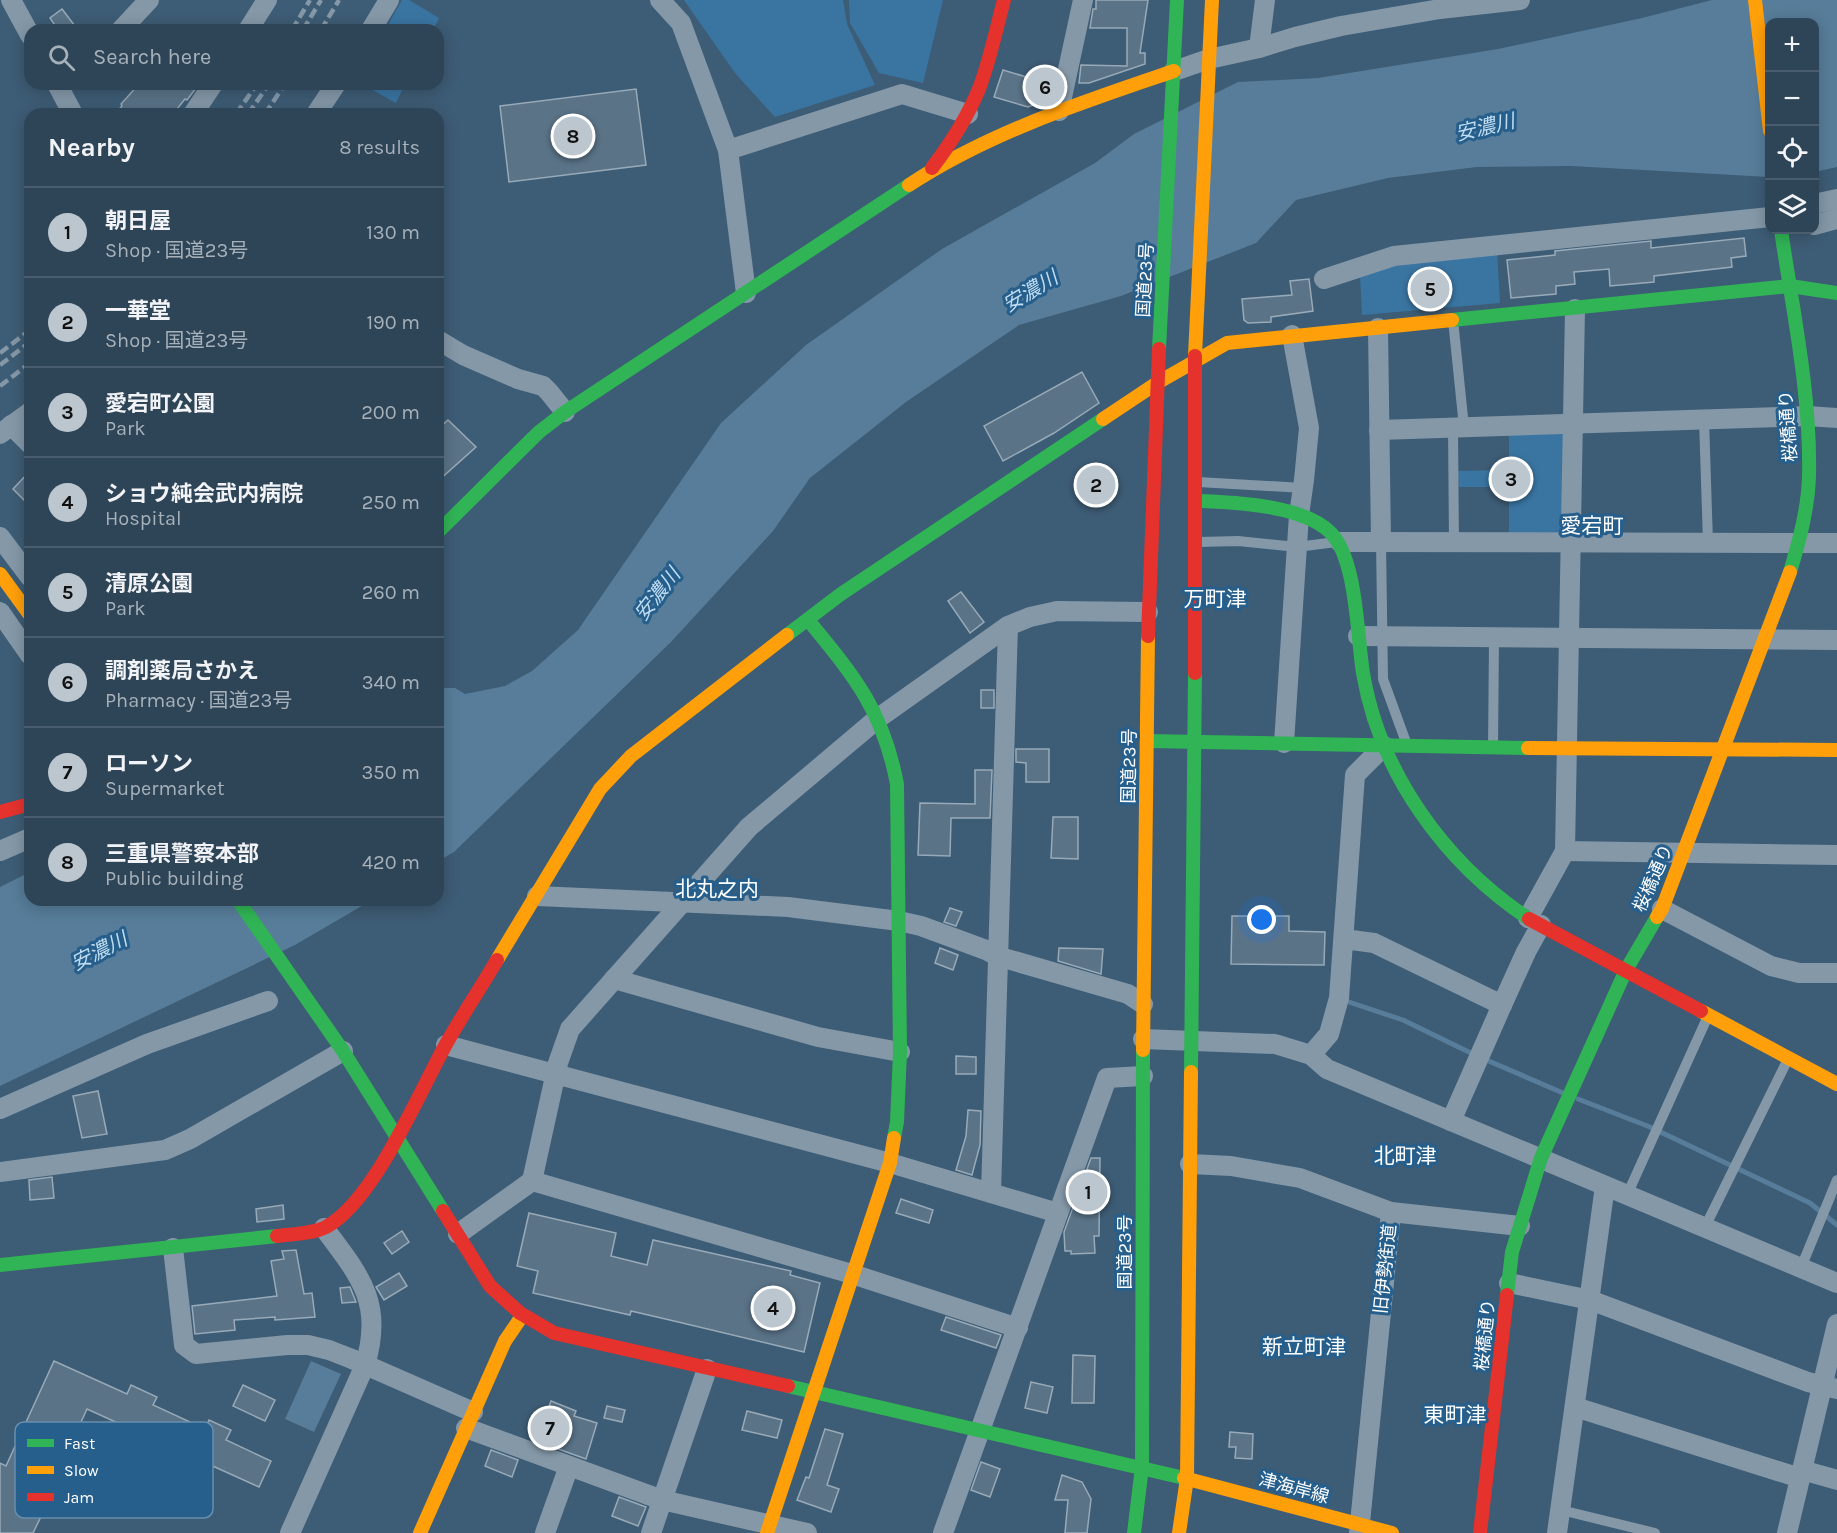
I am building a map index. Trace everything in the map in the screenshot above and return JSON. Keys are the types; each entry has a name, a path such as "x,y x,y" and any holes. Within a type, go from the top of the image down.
{"main road":[{"path":"928,173 968,114 979,86 1004,0"},
{"name":"国道23号","path":"1134,1533 1142,1467 1143,1004 1148,612 1157,383 1177,0"},
{"path":"1179,1533 1187,1478 1196,542 1195,335 1212,0"},
{"path":"1755,0 1769,126"},
{"path":"444,526 539,432 566,411 950,159 1059,111 1174,76"},
{"name":"桜橋通り","path":"1480,1533 1512,1252 1541,1158 1626,970 1662,909 1786,587 1799,543 1809,480 1808,416 1790,286 1786,234"},
{"path":"0,1265 173,1248 302,1233 324,1228 354,1204 364,1191 398,1136 446,1045 600,789 631,756 840,594 1195,359 1227,343 1292,335 1575,309 1790,286 1837,293"},
{"path":"1196,501 1254,504 1299,515 1327,529 1340,542 1351,578 1365,683 1384,746 1403,785 1428,823 1455,856 1492,892 1534,922 1788,1059 1835,1078"},
{"path":"0,574 24,607"},
{"path":"768,1529 890,1163 897,1122 900,1052 897,784 893,762 878,718 857,681 808,620"},
{"path":"1147,741 1493,748 1837,750"},
{"path":"0,812 24,806"},
{"name":"津海岸線","path":"242,906 343,1051 490,1286 503,1301 522,1316 554,1333 1142,1467 1359,1529 1392,1533"},
{"path":"420,1533 505,1341 522,1316"}],"street":[{"path":"10,0 24,24"},
{"path":"127,24 149,0"},
{"path":"252,24 267,0"},
{"path":"375,24 389,0"},
{"path":"660,0 681,23 728,150 746,293"},
{"path":"1059,111 1083,0"},
{"path":"1259,48 1265,0"},
{"path":"1174,76 1295,37 1440,4 1520,0"},
{"path":"64,90 71,108"},
{"path":"197,108 209,90"},
{"path":"320,108 332,90"},
{"path":"728,150 902,94 968,114"},
{"path":"1819,203 1837,199"},
{"path":"1324,279 1394,256 1765,218"},
{"path":"1819,224 1837,219"},
{"path":"1451,1121 1526,952 1534,922 1565,850 1575,309"},
{"path":"1378,328 1381,542"},
{"path":"1284,743 1299,515 1309,428 1292,335"},
{"path":"444,345 518,379 543,386 566,411"},
{"path":"24,416 5,430 24,441"},
{"path":"1379,430 1808,416 1837,418"},
{"path":"0,537 24,569"},
{"path":"1340,542 1837,543"},
{"path":"458,1234 532,1181 565,1038 570,1029 749,827 878,718 1008,626 1030,617 1057,611 1148,612"},
{"path":"0,612 24,646"},
{"path":"991,1193 1008,626"},
{"path":"1358,636 1837,640"},
{"path":"1311,1055 1329,1034 1339,998 1355,775 1384,746"},
{"path":"0,851 24,841"},
{"path":"1565,850 1837,855"},
{"path":"537,896 788,907 899,921 921,926 997,956 1128,994 1143,1004"},
{"path":"1662,909 1771,966 1799,973 1837,973"},
{"path":"1344,939 1374,942 1502,1005"},
{"path":"614,979 819,1037 900,1052"},
{"path":"0,1108 147,1044 268,1001"},
{"path":"1143,1039 1275,1044 1311,1055 1327,1069 1705,1227 1800,1270 1837,1283"},
{"path":"446,1045 890,1163 1058,1213"},
{"path":"0,1172 165,1149 190,1139 343,1051"},
{"path":"943,1533 1107,1078 1143,1076"},
{"name":"旧伊勢街道","path":"1190,1164 1232,1166 1300,1178 1391,1212 1359,1529"},
{"path":"532,1181 852,1274 1018,1328"},
{"path":"1557,1533 1605,1186"},
{"path":"1391,1212 1520,1226"},
{"path":"290,1533 365,1365 372,1338 372,1319 366,1290 359,1276 324,1228"},
{"path":"173,1248 184,1345 196,1354 287,1345 308,1345 329,1350 365,1365 470,1420 569,1466 663,1500 768,1529 807,1533"},
{"path":"1509,1283 1590,1300 1808,1382 1830,1387"},
{"path":"1787,1533 1801,1474 1830,1387 1837,1324"},
{"path":"651,1533 707,1369"},
{"path":"1575,1407 1801,1474 1837,1480"},
{"path":"545,1533 569,1466"}],"lane":[{"path":"1453,320 1459,427 1454,543"},
{"path":"1704,419 1708,543"},
{"path":"1196,482 1303,488"},
{"path":"1196,542 1238,541 1297,547 1340,542"},
{"path":"1381,542 1383,679 1407,746"},
{"path":"1493,748 1494,638"},
{"path":"1627,1195 1708,1016"},
{"path":"1705,1227 1788,1059"},
{"path":"1800,1270 1837,1180"},
{"path":"1561,1510 1655,1533"}],"shaded area":[{"path":"402,0 409,0 439,18 436,24 388,24"},
{"path":"684,0 843,0 847,24 875,85 775,117 735,73"},
{"path":"849,0 943,0 923,83 879,73 850,23"},
{"path":"373,90 402,90 396,103"},
{"path":"1497,250 1500,303 1362,315 1360,276 1386,262"},
{"path":"1560,432 1565,437 1563,530 1557,536 1509,536 1509,487 1459,487 1458,471 1509,470 1509,433"}],"water":[{"name":"安濃川","path":"1712,0 1837,0 1837,167 1819,171 1819,18 1765,18 1765,177 1571,166 1477,167 1388,178 1296,200 1256,243 1121,296 1019,325 906,402 810,478 773,531 671,642 454,852 444,858 444,688 455,688 465,694 505,686 532,671 578,630 721,423 806,345 942,249 1095,163 1134,134 1238,82 1318,78 1498,49 1642,18"},
{"name":"安濃川","path":"24,875 24,906 362,906 295,945 0,1086 0,887"},
{"path":"311,1361 341,1374 314,1432 285,1419"}],"building":[{"path":"1096,0 1148,0 1140,53 1145,53 1145,64 1089,83 1079,83 1081,65 1127,66 1127,28 1090,28 1093,9 1096,9"},
{"path":"62,9 73,24 54,24 50,18"},
{"path":"1003,70 1043,82 1036,104 1028,107 994,97"},
{"path":"636,89 646,165 509,182 500,106"},
{"path":"134,90 194,90 178,108 120,108"},
{"path":"1744,238 1746,256 1731,258 1732,267 1654,276 1654,282 1610,286 1609,269 1574,272 1575,284 1556,286 1556,294 1511,298 1507,260 1555,255 1555,251 1651,241 1651,248"},
{"path":"1309,279 1313,311 1271,317 1271,322 1248,323 1244,320 1242,299 1292,295 1290,281"},
{"path":"1082,372 1099,403 1054,433 1003,461 984,426"},
{"path":"448,420 476,447 444,476 444,424"},
{"path":"24,477 24,500 13,489"},
{"path":"961,592 984,622 970,633 948,601"},
{"path":"981,690 994,690 994,708 981,708"},
{"path":"1016,749 1049,749 1049,782 1026,782 1026,763 1016,762"},
{"path":"975,770 992,770 990,818 951,818 950,856 918,855 920,803 975,804"},
{"path":"1053,817 1078,817 1078,859 1051,858"},
{"path":"950,908 962,912 956,926 944,922"},
{"path":"1232,916 1289,916 1289,931 1325,932 1324,965 1231,964"},
{"path":"940,948 958,955 953,970 935,963"},
{"path":"1059,948 1103,949 1101,974 1058,961"},
{"path":"956,1056 976,1057 976,1074 956,1074"},
{"path":"98,1091 107,1134 82,1138 73,1096"},
{"path":"968,1110 981,1111 980,1145 972,1175 956,1170 966,1136"},
{"path":"1091,1158 1100,1158 1099,1236 1094,1236 1095,1253 1071,1254 1071,1251 1065,1251 1064,1232"},
{"path":"52,1177 54,1198 30,1200 29,1180"},
{"path":"901,1199 933,1210 929,1223 896,1213"},
{"path":"283,1205 284,1219 257,1222 256,1209"},
{"path":"529,1213 616,1233 611,1256 647,1265 653,1240 791,1271 790,1275 820,1283 804,1352 631,1311 630,1315 533,1293 538,1271 517,1266"},
{"path":"402,1231 409,1242 392,1254 384,1243"},
{"path":"296,1250 304,1294 312,1293 315,1317 234,1320 235,1330 195,1334 192,1306 277,1296 271,1261 284,1259 282,1251"},
{"path":"399,1273 407,1286 384,1300 376,1287"},
{"path":"350,1287 356,1302 342,1303 340,1288"},
{"path":"946,1317 1001,1335 996,1348 941,1330"},
{"path":"1073,1355 1095,1356 1094,1403 1072,1403"},
{"path":"54,1361 127,1394 131,1385 157,1397 153,1405 190,1422 116,1422 87,1409 81,1422 26,1422"},
{"path":"1031,1382 1053,1387 1047,1413 1025,1408"},
{"path":"243,1385 275,1400 265,1421 233,1406"},
{"path":"551,1401 576,1411 574,1416 597,1423 586,1459 536,1441"},
{"path":"607,1406 625,1410 622,1422 604,1418"},
{"path":"747,1411 782,1420 777,1438 742,1430"},
{"path":"209,1420 231,1430 226,1440 271,1461 259,1487 213,1466 213,1422 208,1422"},
{"path":"825,1429 843,1434 827,1485 839,1489 831,1512 797,1500 806,1477 809,1478"},
{"path":"1230,1432 1253,1434 1252,1459 1235,1458 1236,1447 1229,1447"},
{"path":"15,1446 15,1518 40,1518 33,1533 0,1533 0,1463 6,1466"},
{"path":"491,1450 518,1460 512,1477 485,1466"},
{"path":"981,1462 1000,1469 990,1497 971,1490"},
{"path":"1062,1475 1082,1482 1091,1499 1087,1533 1065,1533 1068,1500 1055,1500"},
{"path":"619,1497 646,1507 638,1526 612,1516"}],"waterway":[{"path":"1343,1000 1403,1020 1475,1055"},
{"path":"1484,1059 1563,1093"},
{"path":"1578,1099 1650,1127 1810,1203 1837,1225"}],"railway":[{"path":"296,24 310,0"},
{"path":"307,24 321,0"},
{"path":"325,24 339,0"},
{"path":"240,108 253,90"},
{"path":"252,108 265,90"},
{"path":"269,108 281,90"},
{"path":"0,353 24,335"},
{"path":"0,365 24,347"},
{"path":"0,386 24,368"}],"traffic: fast":[{"path":"1159,349 1177,0"},
{"path":"444,526 539,432 565,412 909,185"},
{"path":"1782,234 1804,384 1809,446 1807,501 1790,572"},
{"path":"1452,320 1790,286 1837,293"},
{"path":"787,635 841,594 1103,419"},
{"path":"1196,501 1248,504 1286,511 1304,516 1331,533 1340,545 1351,579 1363,673 1372,710 1384,746 1401,780 1421,813 1444,843 1470,871 1529,919"},
{"path":"808,620 853,677 875,714 884,735 897,784 900,1052 897,1122 894,1138"},
{"path":"1191,1072 1195,673"},
{"path":"1147,741 1528,748"},
{"path":"242,906 343,1051 443,1211"},
{"path":"1507,1295 1512,1252 1541,1158 1626,970 1657,917"},
{"path":"1134,1533 1142,1467 1143,1050"},
{"path":"0,1265 277,1236"},
{"path":"788,1386 1184,1478"}],"traffic: slow":[{"path":"1195,356 1212,0"},
{"path":"1755,0 1769,126"},
{"path":"909,185 940,166 1004,134 1174,71"},
{"path":"1103,419 1157,383 1227,343 1452,320"},
{"path":"1657,917 1790,572"},
{"path":"0,574 24,607"},
{"path":"497,960 600,789 631,756 787,635"},
{"path":"1143,1050 1148,636"},
{"path":"1528,748 1837,750"},
{"path":"1701,1011 1837,1084"},
{"path":"1179,1533 1187,1478 1191,1072"},
{"path":"767,1533 890,1163 894,1138"},
{"path":"420,1533 505,1341 522,1316"},
{"path":"1184,1478 1392,1533"}],"traffic: jam":[{"path":"932,168 958,130 979,89 1004,0"},
{"path":"1148,636 1159,349"},
{"path":"1195,356 1195,673"},
{"path":"0,812 24,806"},
{"path":"1529,919 1701,1011"},
{"path":"277,1236 326,1227 344,1214 361,1195 378,1171 457,1024 497,960"},
{"path":"443,1211 490,1286 520,1313 554,1333 788,1386"},
{"path":"1480,1533 1507,1295"}],"place":[{"name":"調剤薬局さかえ","path":"1045,87"},
{"name":"三重県警察本部","path":"573,136"},
{"name":"清原公園","path":"1430,289"},
{"name":"愛宕町公園","path":"1511,479"},
{"name":"一華堂","path":"1096,485"},
{"name":"朝日屋","path":"1088,1192"},
{"name":"ショウ純会武内病院","path":"773,1308"},
{"name":"ローソン","path":"550,1428"}],"district":[{"name":"愛宕町","path":"1592,526"},
{"name":"万町津","path":"1215,599"},
{"name":"北丸之内","path":"717,889"},
{"name":"北町津","path":"1405,1156"},
{"name":"新立町津","path":"1304,1347"},
{"name":"東町津","path":"1455,1415"}]}
